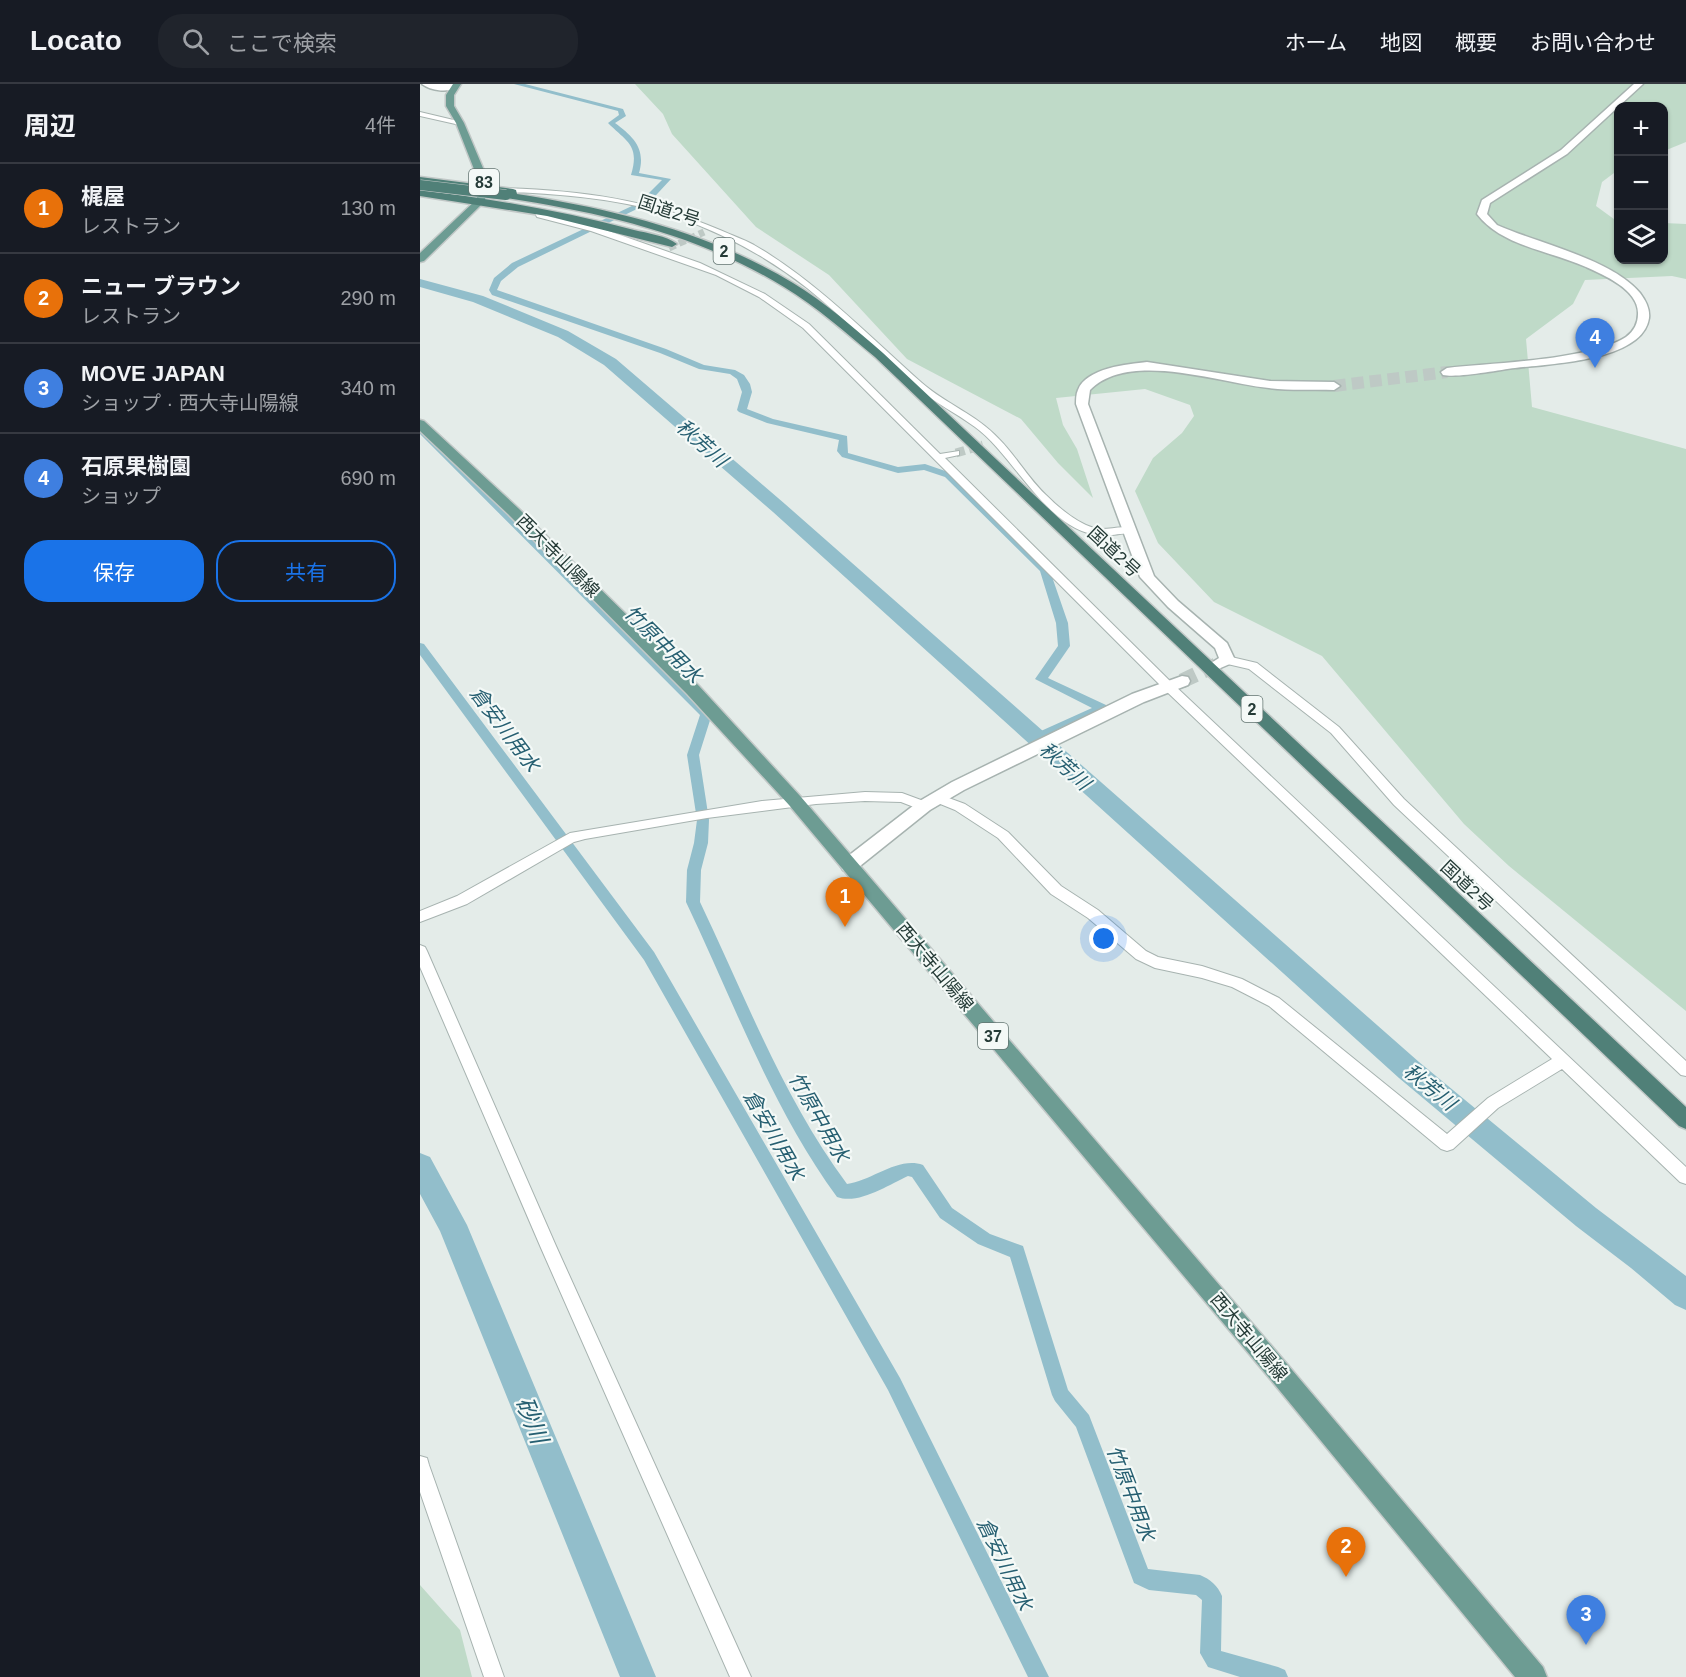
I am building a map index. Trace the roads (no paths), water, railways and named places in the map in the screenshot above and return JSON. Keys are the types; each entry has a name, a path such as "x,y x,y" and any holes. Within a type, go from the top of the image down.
{"highway":[{"path":"461,184 475,182 482,175"},
{"path":"420,180 486,187 502,192"},
{"name":"国道2号","path":"420,185 502,192 611,211 628,211 721,249 769,273 815,303 879,356 1686,1120"},
{"path":"420,193 480,201 665,242 764,277 815,303"}],"main road":[{"name":"83","path":"420,259 480,201 486,187 460,123 450,106 456,86"},
{"name":"西大寺山陽線","path":"420,424 513,511 693,690 795,801 1533,1677"}],"street":[{"path":"426,84 437,88 456,86"},
{"path":"1447,372 1588,355 1624,343 1639,331 1644,317 1643,308 1640,300 1628,287 1592,266 1493,227 1485,221 1481,208 1485,202 1564,152 1639,84"},
{"path":"420,114 460,123"},
{"path":"502,192 532,190 628,211 645,206 760,252 809,286 923,388 963,412 996,441 1041,496 1071,520 1090,531 1104,533 1128,530"},
{"path":"603,229 624,241 665,250 724,275 777,303 832,350 938,457 1686,1177"},
{"path":"1334,386 1270,385 1147,366 1120,368 1098,376 1084,389 1082,404 1141,563 1153,584 1222,646 1221,663 1253,666 1335,729 1400,802 1686,1070"},
{"path":"983,445 996,441"},
{"path":"938,457 956,453"},
{"path":"849,865 931,802 1138,698 1175,684"},
{"path":"420,917 462,900 570,838 585,834 795,801 847,796 880,796 931,802 960,807 1003,835 1056,890 1094,914 1141,955 1155,962 1202,972 1237,983 1274,1002 1447,1144 1494,1103 1563,1060"},
{"path":"420,951 549,1248 741,1677"},
{"path":"420,1465 494,1677"}],"waterway":[{"path":"517,84 621,110 623,116 611,123 635,144 638,157 635,175 667,179 643,204"},
{"path":"637,207 515,265 497,280 493,290 495,293 663,351 702,367 732,372 741,377 745,384 747,392 742,410 770,421 844,438 842,451 845,455 898,470 925,467 948,475 1045,570 1062,623 1064,646 1041,679 1102,708 1036,738"},
{"name":"秋芳川","path":"420,283 478,299 563,334 610,362 779,508 1409,1070 1586,1217 1642,1258 1686,1295"},
{"name":"竹原中用水","path":"420,429 706,714 693,755 703,820 701,843 694,870 693,902 760,1052 797,1124 819,1159 843,1192 861,1190 907,1169 917,1170 946,1213 984,1239 1017,1252 1061,1395 1083,1421 1141,1576 1149,1580 1200,1585 1212,1596 1210,1653 1215,1660 1278,1677"},
{"name":"倉安川用水","path":"420,647 649,956 894,1384 1039,1677"},
{"name":"砂川","path":"420,1166 452,1225 638,1677"}],"tunnel":[{"path":"669,248 704,232"},
{"path":"1334,386 1447,372"},
{"path":"956,453 983,445"},
{"path":"1182,681 1216,665"}],"place":[{"name":"石原果樹園","path":"1595,368"},
{"name":"梶屋","path":"845,927"},
{"name":"ニュー ブラウン","path":"1346,1577"},
{"name":"MOVE JAPAN","path":"1586,1645"}]}
